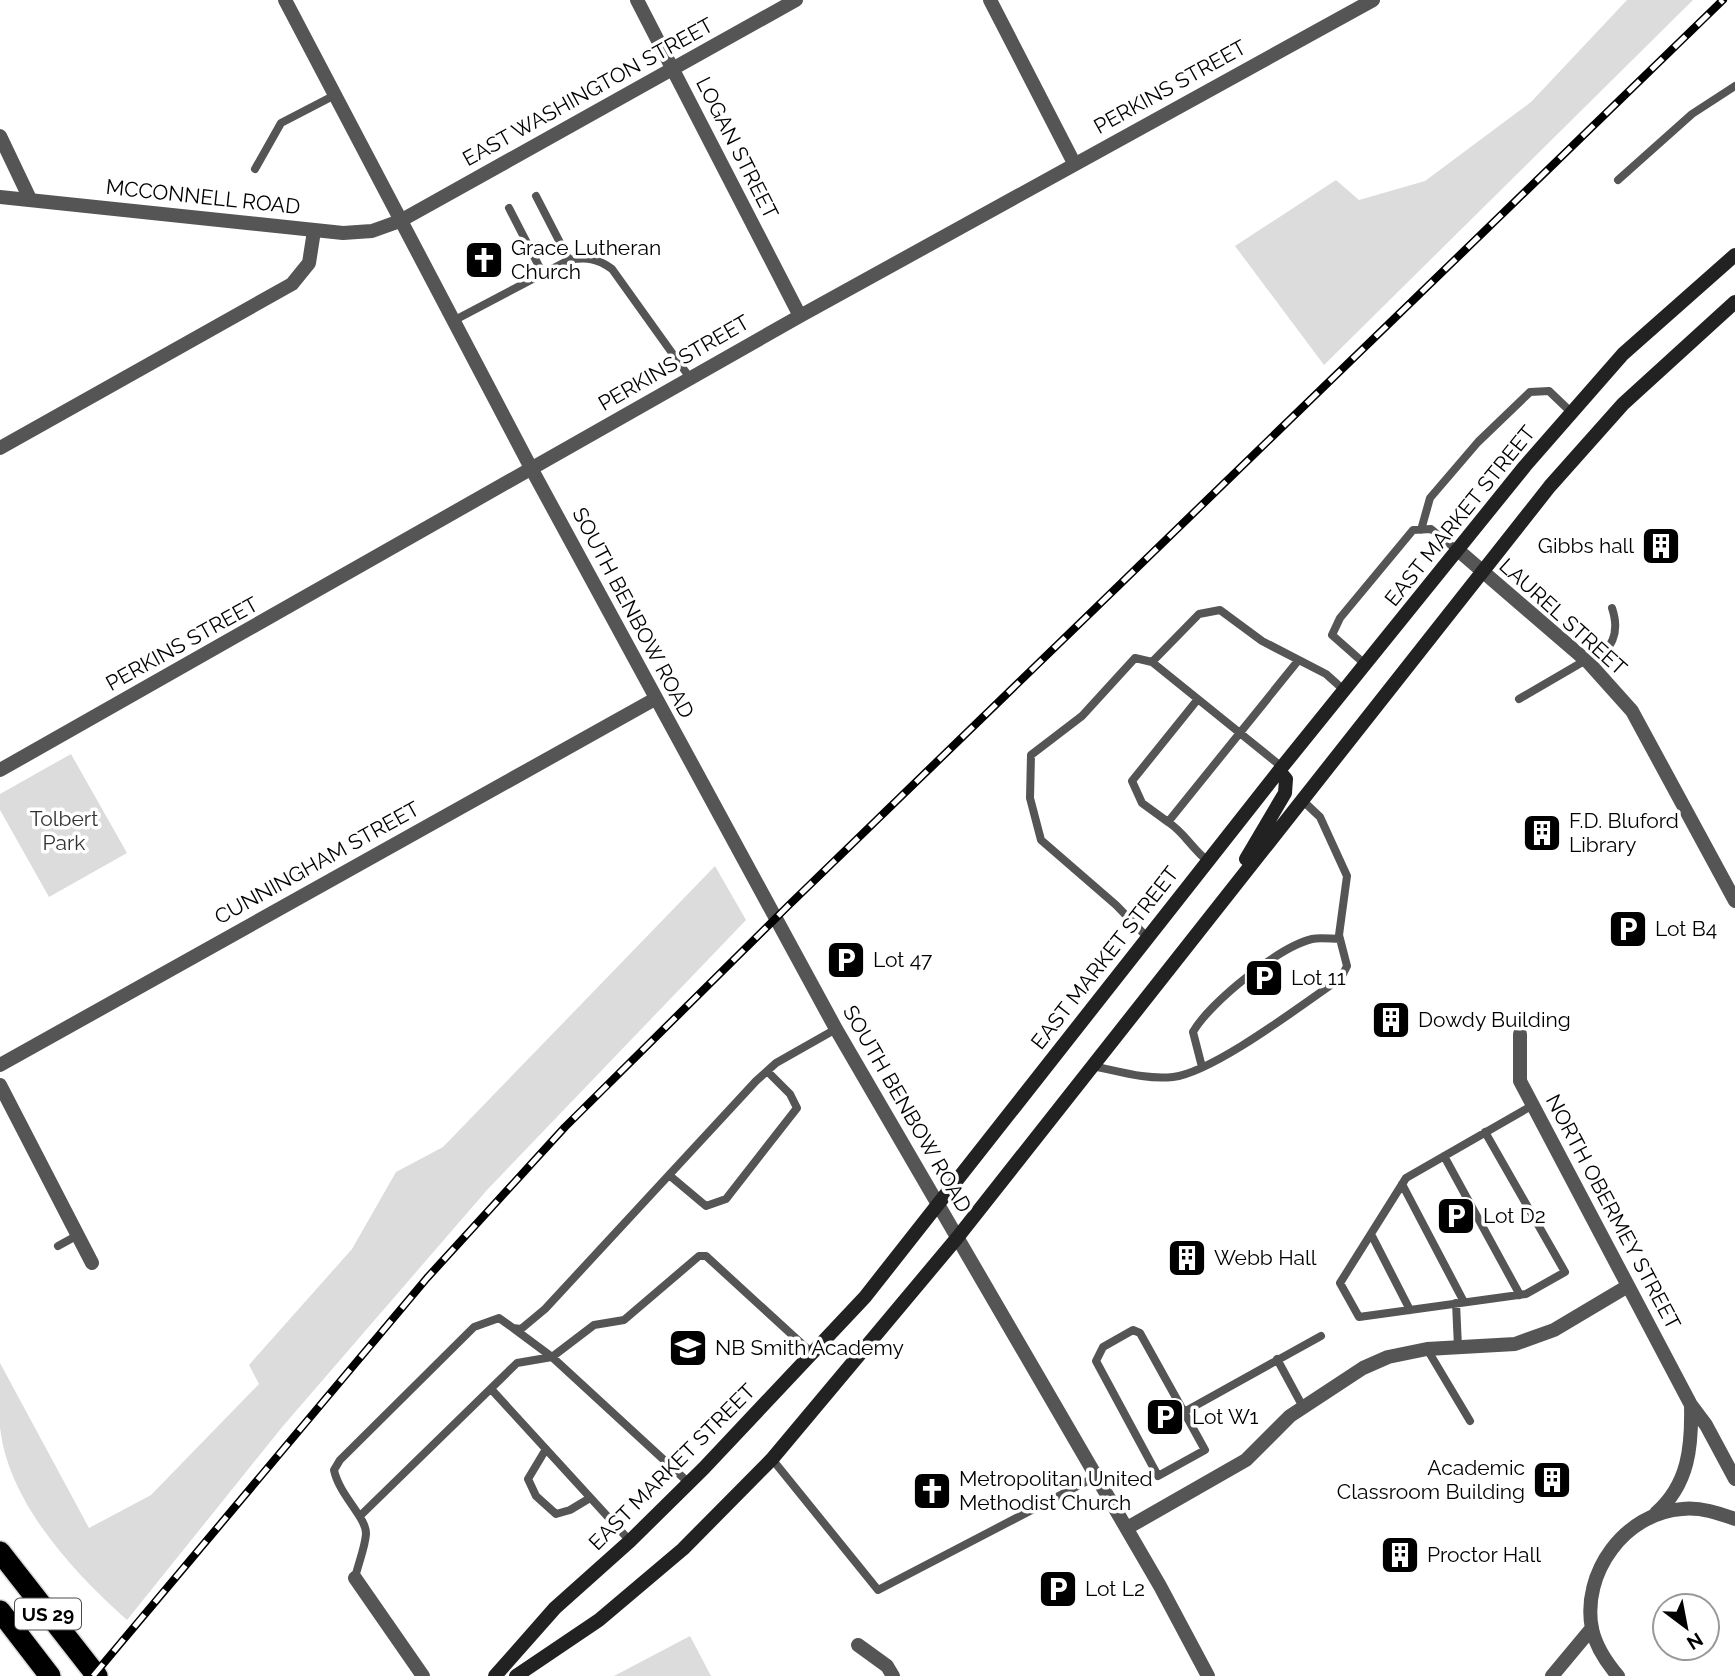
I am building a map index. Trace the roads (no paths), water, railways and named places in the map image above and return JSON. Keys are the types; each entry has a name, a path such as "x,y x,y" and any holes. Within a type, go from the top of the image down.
{"highway":[{"name":"US 29","path":"0,1552 97,1676"},
{"name":"US 29","path":"0,1611 50,1676"}],"main road":[{"name":"EAST MARKET STREET","path":"495,1676 555,1608 630,1541 689,1483 865,1297 1280,769 1572,413 1623,354 1735,255"},
{"path":"516,1676 609,1612 683,1549 772,1459 957,1238 1550,486 1623,404 1735,302"},
{"path":"1219,906 1286,793 1286,779 1280,769"}],"street":[{"name":"SOUTH BENBOW ROAD","path":"285,0 531,468 836,1029 1127,1528 1208,1676"},
{"name":"LOGAN STREET","path":"637,0 800,316"},
{"name":"EAST WASHINGTON STREET","path":"400,221 796,0"},
{"path":"990,0 1074,163"},
{"name":"PERKINS STREET","path":"0,770 800,316 1373,0"},
{"path":"0,136 30,199"},
{"name":"MCCONNELL ROAD","path":"0,197 314,231 373,231 400,221"},
{"path":"0,448 292,284 309,263 314,231"},
{"name":"LAUREL STREET","path":"1459,551 1589,663 1632,710 1735,901"},
{"name":"CUNNINGHAM STREET","path":"0,1065 655,699"},
{"name":"NORTH OBERMEY STREET","path":"1520,1034 1520,1082 1691,1405 1706,1425 1735,1479"},
{"path":"0,1085 92,1263"},
{"path":"1127,1528 1246,1460 1303,1407 1363,1368 1388,1357 1427,1349 1515,1344 1554,1329 1628,1286"},
{"name":"NORTH OBERMEY STREET","path":"1653,1516 1669,1502 1683,1478 1692,1445 1691,1405"},
{"path":"1618,1676 1603,1657 1592,1628 1592,1593 1602,1561 1624,1534 1653,1516 1681,1509 1710,1510 1735,1519"},
{"path":"355,1578 423,1676"},
{"path":"1552,1676 1592,1628"},
{"path":"858,1645 887,1666 893,1676"}],"lane":[{"path":"1618,180 1692,114 1735,86"},
{"path":"255,169 281,124 335,95"},
{"path":"536,196 569,260"},
{"path":"509,208 543,274"},
{"path":"453,321 569,260 601,260 612,269 690,378"},
{"path":"1421,530 1430,498 1478,442 1530,392 1549,391 1572,413"},
{"path":"1366,665 1332,635 1340,618 1413,530 1431,529 1459,551"},
{"path":"1519,699 1589,663 1611,647 1618,631 1612,608"},
{"path":"1152,662 1199,614 1220,610 1297,662 1326,674 1345,691"},
{"path":"1147,937 1116,905 1041,840 1030,798 1031,755 1082,716 1135,658 1152,662 1280,769"},
{"path":"1168,822 1297,662"},
{"path":"1198,699 1132,781 1142,803 1186,834 1194,851 1208,861"},
{"path":"1092,1066 1140,1076 1173,1077 1202,1067 1341,978 1347,966 1340,939 1347,876 1320,817 1302,800"},
{"path":"1202,1067 1194,1032 1202,1016 1219,1000 1284,952 1313,938 1340,939"},
{"path":"513,1328 522,1328 545,1309 767,1071 836,1029"},
{"path":"669,1175 706,1206 726,1199 797,1108 790,1094 767,1071"},
{"path":"1485,1132 1565,1272 1520,1295 1359,1317 1340,1283 1406,1178 1485,1132 1532,1105"},
{"path":"1444,1156 1520,1295"},
{"path":"1402,1184 1460,1303 1458,1347"},
{"path":"1371,1234 1410,1310"},
{"path":"58,1246 78,1235"},
{"path":"360,1516 517,1363 552,1357 594,1325 624,1320 699,1256 706,1256 813,1354"},
{"path":"355,1578 366,1536 365,1525 337,1486 334,1470 340,1460 474,1327 499,1318 552,1357 689,1483"},
{"path":"1133,1329 1140,1333 1184,1412 1205,1450 1158,1476 1096,1361 1103,1347 1133,1329"},
{"path":"1184,1412 1321,1336"},
{"path":"1427,1349 1470,1421"},
{"path":"1278,1359 1303,1407"},
{"path":"491,1389 630,1541"},
{"path":"546,1449 528,1479 536,1496 556,1514 570,1510 590,1498"},
{"path":"772,1459 877,1590 1097,1476"}],"railway":[{"path":"93,1676 427,1278 565,1127 789,905 1723,0"}],"place":[{"name":"Grace Lutheran Church","path":"484,260"},
{"name":"Gibbs hall","path":"1661,546"},
{"name":"F.D. Bluford Library","path":"1542,833"},
{"name":"Lot B4","path":"1628,929"},
{"name":"Lot 47","path":"846,960"},
{"name":"Lot 11","path":"1264,978"},
{"name":"Dowdy Building","path":"1391,1020"},
{"name":"Lot D2","path":"1456,1216"},
{"name":"Webb Hall","path":"1187,1258"},
{"name":"NB Smith Academy","path":"688,1348"},
{"name":"Lot W1","path":"1165,1417"},
{"name":"Academic Classroom Building","path":"1552,1480"},
{"name":"Metropolitan United Methodist Church","path":"932,1491"},
{"name":"Proctor Hall","path":"1400,1555"},
{"name":"Lot L2","path":"1058,1589"}],"park label":[{"name":"Tolbert Park","path":"64,831"}]}
